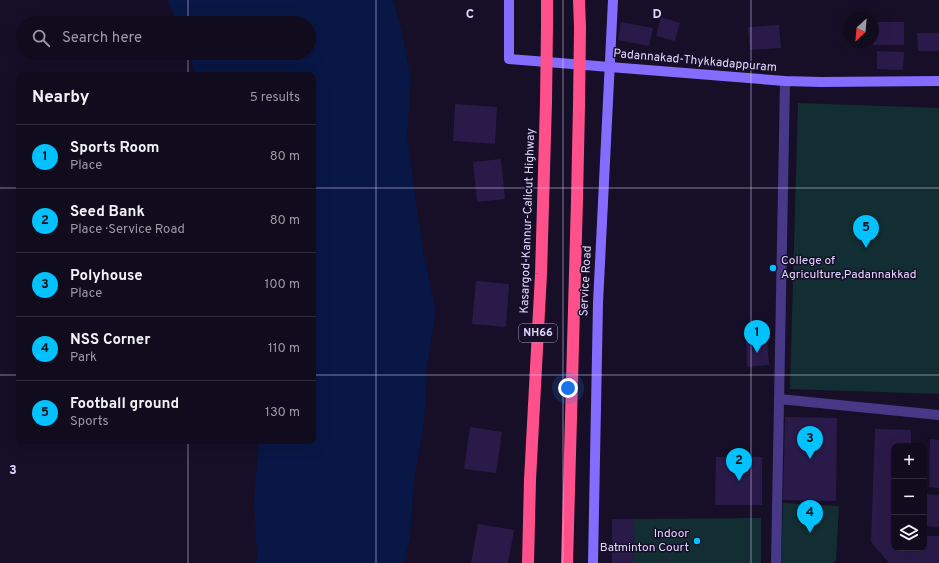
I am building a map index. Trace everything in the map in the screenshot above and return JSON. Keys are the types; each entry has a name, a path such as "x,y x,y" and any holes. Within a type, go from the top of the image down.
{"highway":[{"name":"Kasargod-Kannur-Calicut Highway","path":"528,563 530,480 541,274 546,102 547,0"},
{"name":"NH66","path":"567,563 577,208 580,27 579,0"}],"street":[{"name":"Padannakad-Thykkadappuram","path":"509,0 509,59 785,81 939,81"},
{"name":"Service Road","path":"593,563 598,303 613,0"},
{"path":"776,563 785,81"},
{"path":"779,399 939,415"}],"green space":[{"path":"798,103 939,108 939,394 790,389"},
{"path":"783,503 839,506 836,561 833,563 781,563"},
{"name":"Indoor Batminton Court","path":"761,518 761,563 634,563 633,519"}],"water":[{"path":"168,0 393,0 411,78 407,136 423,251 436,311 427,366 424,424 414,479 410,537 404,563 255,563 257,557 254,501 259,444 316,444 316,72 195,72 191,60 316,60 316,16 174,16"}],"building":[{"path":"661,17 680,23 675,41 656,36"},
{"path":"621,22 653,28 649,46 618,40"},
{"path":"879,22 904,22 904,45 879,45"},
{"path":"779,25 781,48 750,50 748,27"},
{"path":"917,33 939,33 939,51 918,51"},
{"path":"877,51 904,52 903,70 877,69"},
{"path":"455,104 497,107 495,144 453,141"},
{"path":"501,159 505,199 477,202 473,162"},
{"path":"476,281 509,284 506,327 472,324"},
{"path":"767,340 769,365 747,367 746,341"},
{"path":"785,417 837,418 836,501 783,500"},
{"path":"470,427 502,432 496,473 464,469"},
{"path":"875,429 911,430 911,443 891,443 891,551 927,551 927,536 939,536 939,563 889,563 871,542"},
{"path":"930,439 939,440 939,488 929,487"},
{"path":"716,457 762,457 762,505 715,505"},
{"path":"927,494 939,495 939,527 927,526"},
{"path":"612,519 633,519 634,563 612,563"},
{"path":"478,524 514,530 508,563 471,563"}],"place":[{"name":"Football ground","path":"866,248"},
{"name":"College of Agriculture,Padannakkad","path":"773,268"},
{"name":"Sports Room","path":"757,353"},
{"name":"Polyhouse","path":"810,459"},
{"name":"Seed Bank","path":"739,481"},
{"name":"NSS Corner","path":"810,533"},
{"name":"Indoor Batminton Court","path":"697,541"}]}
